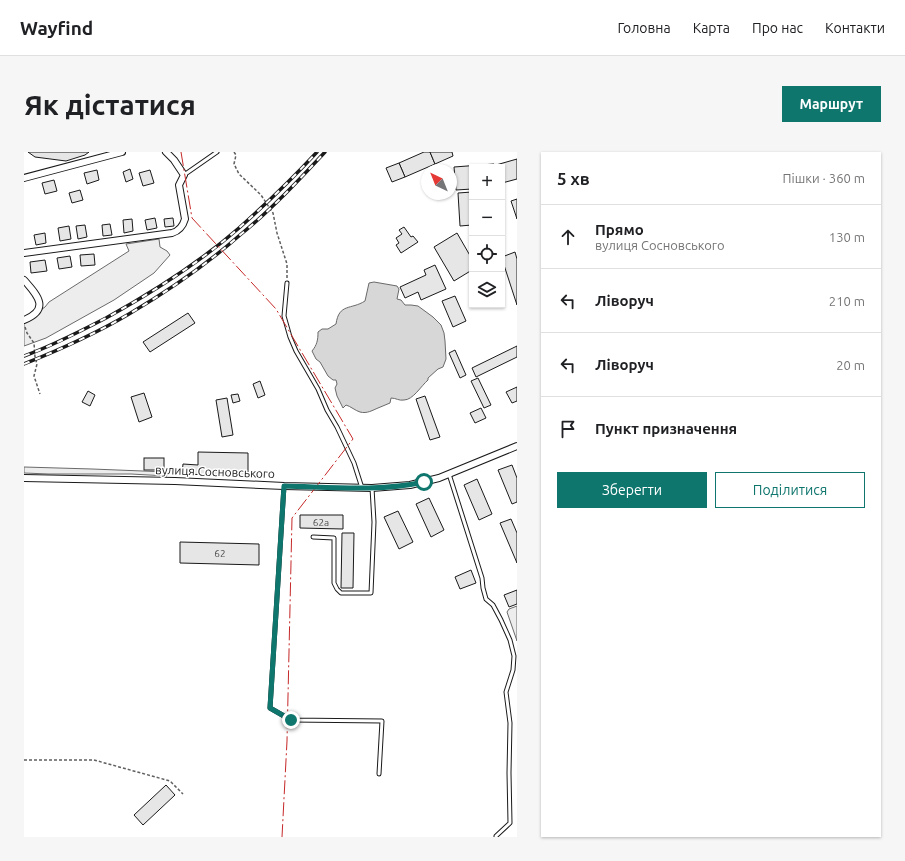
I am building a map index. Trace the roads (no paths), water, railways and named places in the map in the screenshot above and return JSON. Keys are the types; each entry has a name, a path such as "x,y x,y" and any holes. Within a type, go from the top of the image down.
{"street":[{"path":"25,177 122,152"},
{"path":"24,253 175,232 182,226 185,219 179,185 184,175 166,152"},
{"path":"24,280 37,296 40,303 39,308 34,314 24,320"},
{"name":"вулиця Сосновського","path":"24,478 175,481 372,488 410,485 439,478 517,446"}],"lane":[{"path":"184,175 217,152"},
{"path":"287,283 284,316 290,337 337,427 354,463 362,488"},
{"path":"449,474 482,578 486,599 492,605 501,620 510,640 514,656 513,670 506,692 510,723 510,823 496,837"},
{"path":"284,486 270,708 291,720 382,721 379,774"},
{"path":"313,537 334,538 334,583 341,593 371,594 374,522 372,488"}],"railway":[{"path":"24,356 76,334 106,318 141,298 192,265 224,241 269,201 317,152"},
{"path":"24,364 103,328 129,314 172,287 214,257 263,216 325,152"}]}
